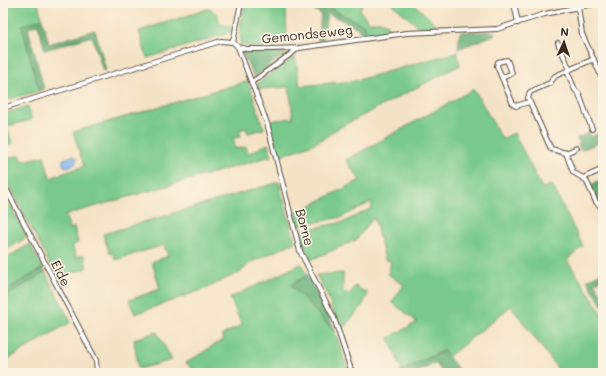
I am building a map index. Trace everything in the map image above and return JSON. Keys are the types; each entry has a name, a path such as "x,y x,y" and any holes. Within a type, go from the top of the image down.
{"street":[{"path":"221,3 226,3"},
{"path":"233,42 241,3"},
{"path":"514,3 518,23"},
{"name":"Gemondseweg","path":"238,47 252,50 299,48 407,33 497,29 545,14 598,3"},
{"path":"578,7 580,27 603,80"},
{"path":"3,108 218,42 233,42 238,47"},
{"path":"558,43 575,90 580,94 592,129"},
{"name":"Borne","path":"238,47 267,123 300,251 334,318 352,373"},
{"path":"252,82 299,48"},
{"path":"577,148 566,153 550,149 529,102 528,96 530,92 550,83 555,76 594,59"},
{"path":"502,78 512,73 507,60 497,64 502,78 516,106 529,102"},
{"path":"566,153 573,172 586,180 596,202 603,209"},
{"path":"583,178 603,169"},
{"name":"Elde","path":"3,183 96,360 97,373"}],"green space":[{"path":"3,3 38,3 42,19 22,26 39,91 3,101"},
{"path":"244,3 286,3 287,44 269,47 251,47 240,43 240,28"},
{"path":"301,3 310,3 323,10 329,3 334,3 330,9 365,26 368,35 361,36 358,28 327,13 323,40 318,41 321,14"},
{"path":"334,3 364,3 361,6 360,11 370,22 379,21 386,23 389,29 388,33 368,35 365,26 330,8"},
{"path":"391,3 413,3 440,28 421,29"},
{"path":"211,8 212,11 218,14 219,24 232,27 231,31 226,34 147,58 139,31"},
{"path":"42,19 49,44 95,30 106,70 103,71 92,36 45,50 38,24 28,28 44,89 39,91 22,25"},
{"path":"460,32 495,32 494,35 458,49"},
{"path":"285,51 287,53 254,77 242,52"},
{"path":"458,52 460,65 333,131 315,143 279,156 269,121 293,118 289,87 259,89 257,84 295,56 300,86 354,81"},
{"path":"248,81 264,129 248,133 246,128 239,130 241,137 233,138 236,149 246,147 248,153 268,144 272,156 65,215 70,229 74,227 78,243 72,245 76,257 84,255 87,268 57,278 3,174 3,159 20,155 23,161 44,156 50,178 84,166 73,132"},
{"path":"474,89 502,139 514,133 542,188 552,185 583,246 567,260 603,315 603,373 561,373 511,306 448,357 442,351 402,371 389,338 417,322 392,302 404,285 388,274 391,261 385,260 374,217 356,240 308,261 299,231 344,222 372,208 371,202 342,217 297,226 294,214 360,180 346,160"},
{"path":"28,106 32,120 7,126 12,144 3,146 3,114"},
{"path":"603,129 603,144 598,143 581,150 578,144 581,143 577,138 588,133 590,137 601,133 601,130"},
{"path":"598,181 603,190 603,206 601,202 598,202 589,186"},
{"path":"279,182 295,242 250,263 241,272 204,289 135,314 129,300 160,289 152,262 168,256 164,245 115,260 113,253 110,254 103,234"},
{"path":"3,191 27,237 3,252"},
{"path":"30,244 43,268 3,292 3,260"},
{"path":"301,264 307,275 291,285 335,332 349,373 198,373 186,363 224,339 222,335 242,325 230,298"},
{"path":"43,268 45,272 3,298 3,292"},
{"path":"45,272 71,322 3,362 3,298"},
{"path":"603,272 603,279 595,283 603,297 603,307 587,280"},
{"path":"343,273 343,293 350,294 355,286 368,294 361,308 341,330 326,293 316,275"},
{"path":"307,275 326,308 335,332 291,285"},
{"path":"157,332 172,360 138,369 134,339"},
{"path":"444,351 461,373 453,373 449,369 442,372 436,363 415,373 398,373"}],"water":[{"path":"73,156 77,159 75,164 66,167 63,165 63,159"}]}
